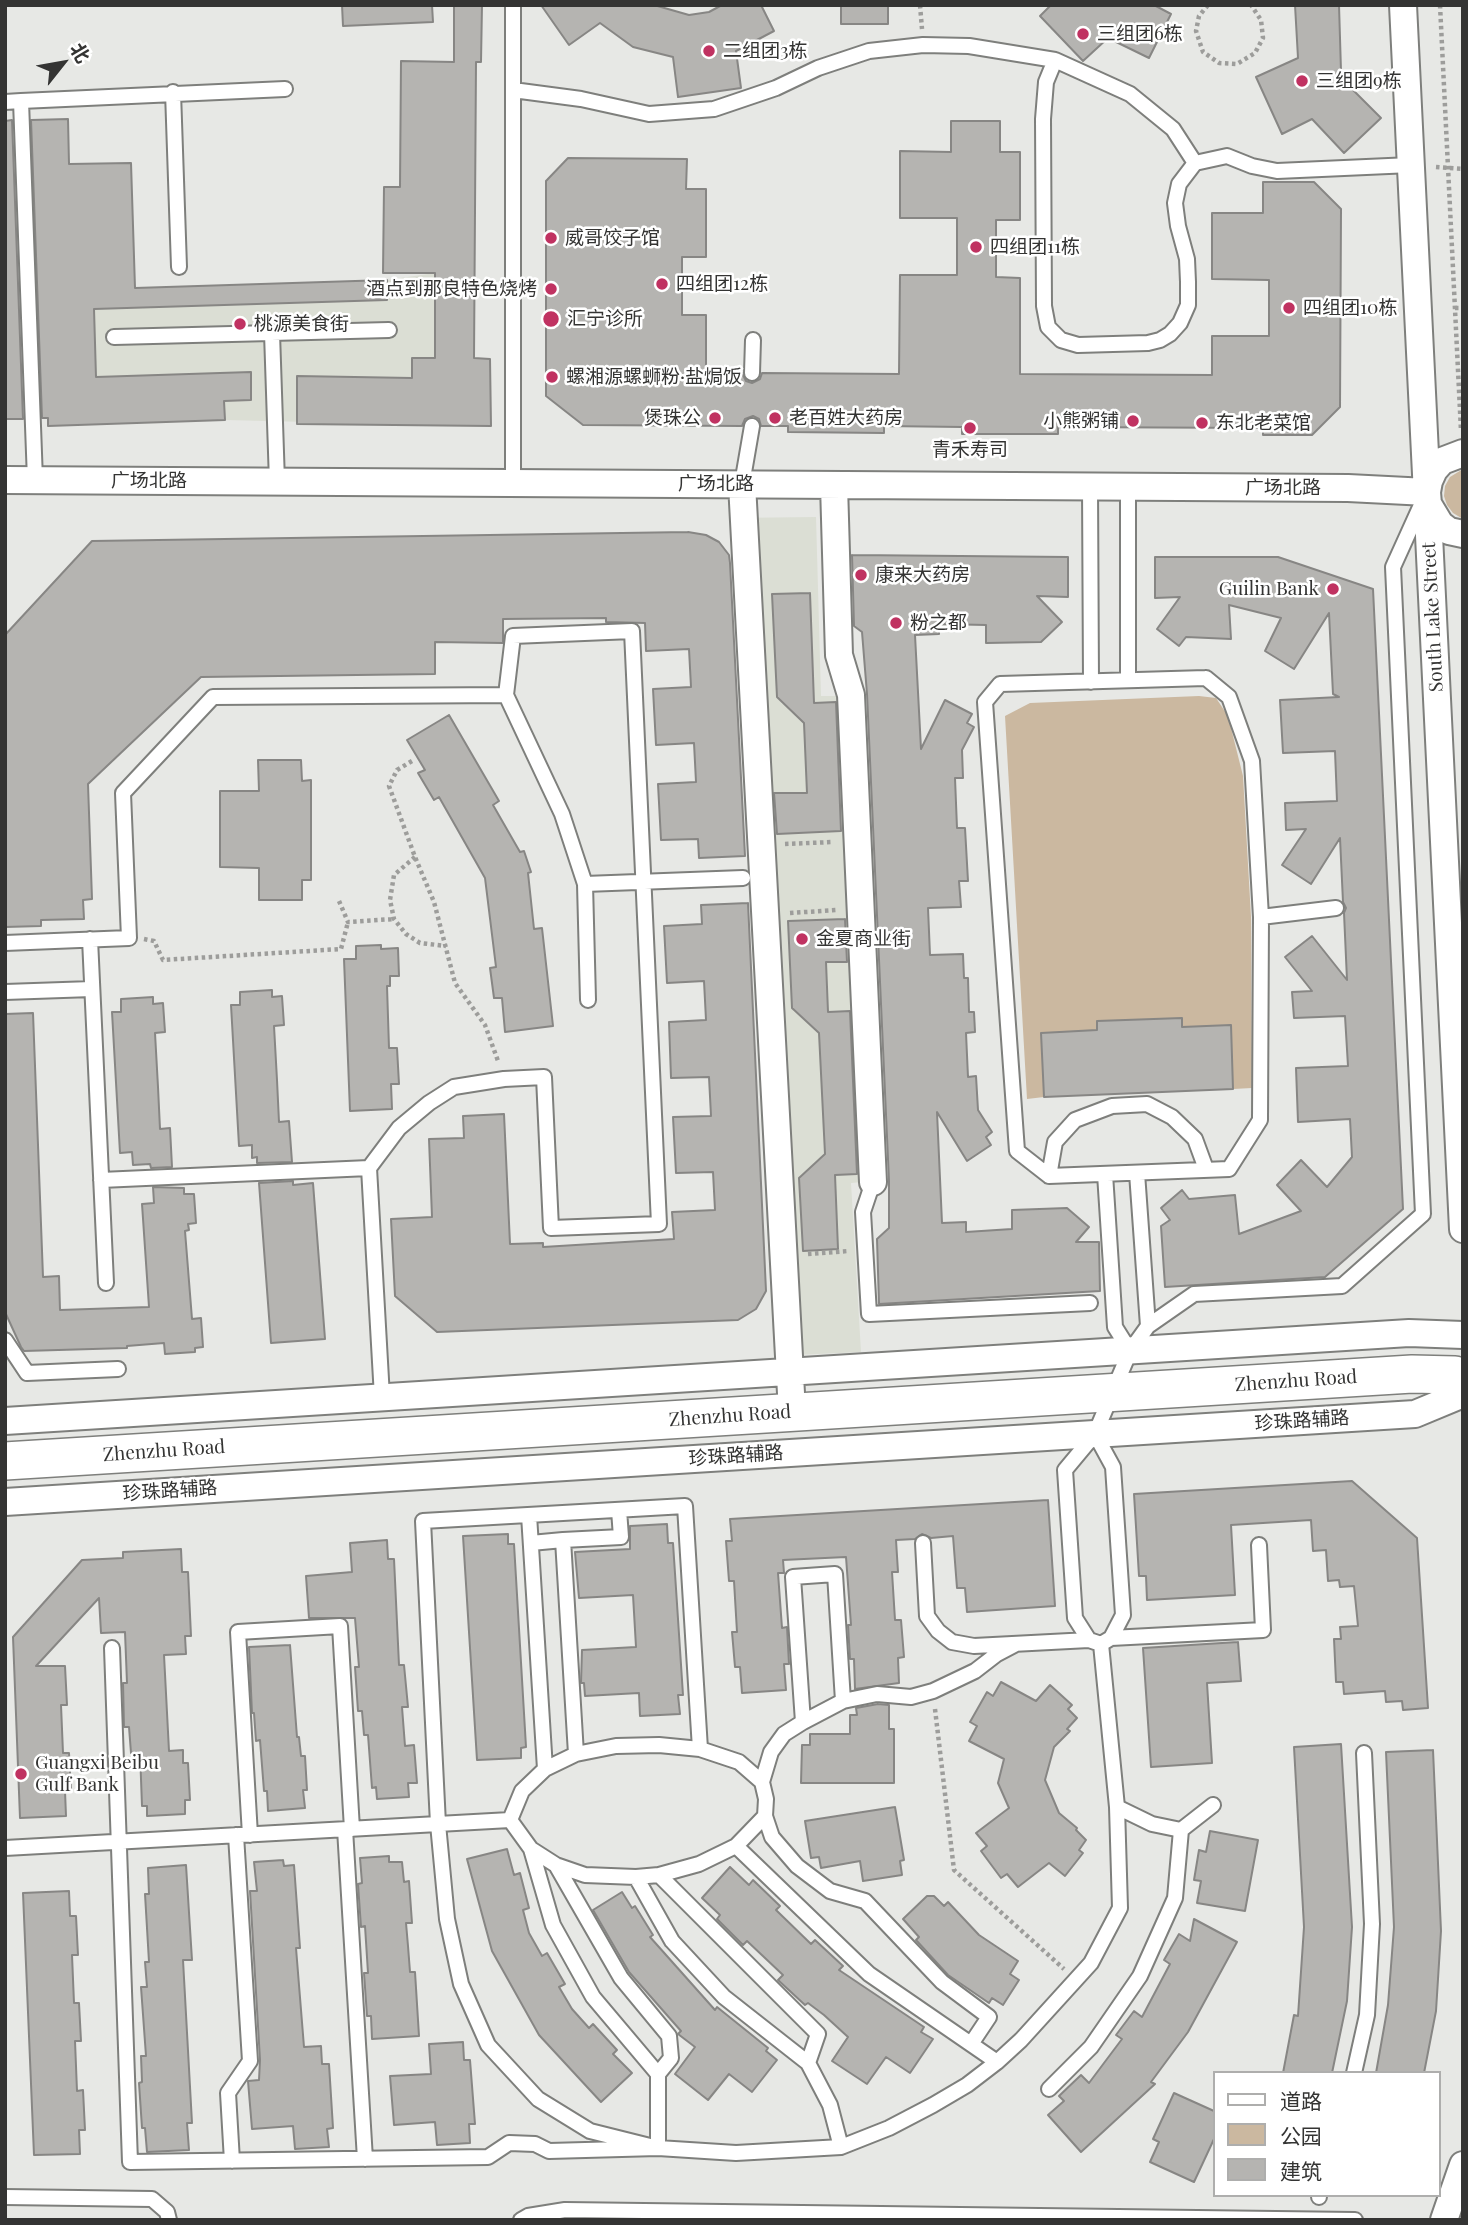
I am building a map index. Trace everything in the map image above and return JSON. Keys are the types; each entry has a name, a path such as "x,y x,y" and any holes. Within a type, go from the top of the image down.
{"street":[{"name":"South Lake Street","path":"1403,5 1463,1229"},
{"path":"1462,444 1434,470 1427,492 1433,515 1440,524 1450,531 1463,534"},
{"name":"广场北路","path":"5,480 1348,488 1427,492"},
{"path":"743,485 792,1412"},
{"path":"834,485 839,655 851,695 873,1182"},
{"path":"5,1421 1409,1333 1463,1335"},
{"name":"Zhenzhu Road","path":"5,1461 1412,1374 1461,1377"},
{"name":"珍珠路辅路","path":"5,1502 1415,1414 1461,1377"},
{"path":"1152,1390 1255,1424"},
{"path":"382,1397 421,1476"},
{"path":"226,1407 299,1443"},
{"path":"1444,2220 1463,2165"}],"lane":[{"path":"513,5 513,483"},
{"path":"513,90 581,99 649,114 714,108 776,88 818,68 869,51 923,45 969,46 1055,60 1130,94 1172,129 1195,163"},
{"path":"1055,60 1046,82 1043,119 1044,306 1048,327 1061,340 1078,345 1148,343 1170,334 1180,323 1188,305 1188,282 1187,259 1175,203 1180,184 1195,163 1227,156 1252,166 1277,171 1411,165"},
{"path":"5,102 173,92 285,89"},
{"path":"173,92 179,268"},
{"path":"21,101 35,480"},
{"path":"114,337 388,330"},
{"path":"272,332 277,482"},
{"path":"752,341 752,373"},
{"path":"743,485 752,426"},
{"path":"1090,486 1091,682"},
{"path":"1128,487 1128,680"},
{"path":"112,1648 130,2162 488,2157 509,2143 535,2144 549,2151 658,2148 736,2153 841,2147 933,2105 967,2085 997,2062 1091,1963 1120,1908 1117,1807 1100,1641 1075,1618 1065,1470 1095,1434 1130,1351 1148,1326 1194,1294 1342,1286 1423,1214 1392,567 1427,492"},
{"path":"382,1397 369,1168 399,1128 429,1103 454,1087 504,1079 544,1077 551,1228 659,1224 632,631 513,636 506,695 562,814 585,884 589,1000"},
{"path":"1206,678 1229,697 1252,761 1261,917 1260,1120 1229,1169 1049,1176 1017,1151 985,702 1000,684 1128,680 1206,678"},
{"path":"5,943 129,938 122,793 213,697 506,695"},
{"path":"585,884 743,878"},
{"path":"1261,917 1336,908"},
{"path":"90,939 106,1283"},
{"path":"5,992 92,989"},
{"path":"1049,1176 1055,1142 1075,1121 1112,1106 1147,1104 1172,1117 1195,1139 1206,1170"},
{"path":"101,1180 369,1168"},
{"path":"1137,1173 1148,1326"},
{"path":"1105,1174 1115,1328 1130,1351"},
{"path":"873,1182 863,1212 869,1314 1090,1303"},
{"path":"5,1340 27,1373 118,1370"},
{"path":"1095,1434 1113,1468 1123,1615 1100,1641"},
{"path":"658,2148 590,2132 538,2099 488,2045 461,1984 447,1919 438,1824 423,1521 685,1506 700,1749"},
{"path":"531,1543 621,1537 619,1510"},
{"path":"529,1515 545,1769"},
{"path":"563,1540 576,1754"},
{"path":"923,1543 927,1616 938,1631 952,1642 974,1646 1264,1630 1259,1545"},
{"path":"803,1722 793,1577 835,1574 844,1701"},
{"path":"232,2161 228,2093 250,2061 238,1632 340,1626 365,2159"},
{"path":"971,2044 989,2017 942,1982 865,1901 830,1891 797,1866 772,1837 765,1816 766,1799 762,1782 771,1752 784,1734 803,1722 844,1701 877,1694 911,1697 933,1691 975,1671 1016,1644"},
{"path":"510,1820 522,1791 545,1769 576,1754 616,1746 659,1745 700,1749 739,1762 762,1782"},
{"path":"1354,2071 1367,2015 1372,1924 1364,1753"},
{"path":"1049,2089 1091,2047 1140,1976 1175,1898 1181,1830 1213,1805"},
{"path":"1117,1807 1153,1824 1181,1830"},
{"path":"531,1849 556,1865 585,1875 659,1875 699,1864 736,1846 765,1816"},
{"path":"5,1848 510,1820"},
{"path":"510,1820 531,1849 553,1925 593,1997 658,2074"},
{"path":"736,1846 869,1974 997,2062"},
{"path":"556,1865 621,1979 669,2036 671,2058 658,2074 658,2148"},
{"path":"659,1875 818,2034 808,2063"},
{"path":"636,1877 671,1941 724,1997 808,2063 830,2105 841,2147"},
{"path":"5,2197 152,2199 167,2212 169,2220"},
{"path":"521,2220 565,2210 659,2215 1355,2220"}],"path":[{"path":"1208,5 1199,16 1196,31 1203,52 1219,63 1237,64 1255,53 1263,38 1262,20 1251,5"},
{"path":"1440,5 1462,444"},
{"path":"1455,309 1463,308"},
{"path":"412,761 397,770 389,786 434,902 456,983 485,1025 504,1079"},
{"path":"761,845 858,841"},
{"path":"415,857 394,875 390,900 394,919 406,934 420,943 446,946"},
{"path":"129,938 154,941 163,960 341,949 348,922 339,901"},
{"path":"765,914 861,909"},
{"path":"348,922 394,919"},
{"path":"783,1255 865,1250"},
{"path":"933,1691 954,1870 1076,1980"}],"shaded area":[{"name":"桃源美食街","path":"435,273 434,425 225,420 48,426 43,287 94,289 387,280"},
{"name":"金夏商业街","path":"816,517 821,696 840,696 862,1182 851,1183 861,1352 774,1356 730,518"}],"green space":[{"path":"1463,469 1463,519 1453,513 1444,496 1450,477"},
{"path":"1199,696 1216,698 1228,716 1243,776 1251,917 1252,1088 1233,1089 1230,1025 1182,1027 1181,1018 1097,1021 1097,1030 1042,1033 1044,1097 1027,1099 1005,716 1030,703"}],"building":[{"path":"342,5 432,5 433,22 343,26"},
{"path":"454,5 482,5 481,62 476,62 474,358 490,359 491,426 297,424 297,376 412,378 412,358 435,358 435,273 383,273 384,187 400,187 401,61 454,62"},
{"name":"二组团3栋","path":"541,5 654,5 689,15 709,12 722,5 761,5 774,31 736,51 741,88 678,97 673,57 633,47 600,23 569,45"},
{"path":"841,5 888,5 888,24 841,24"},
{"name":"三组团6栋","path":"1051,5 1154,5 1171,14 1149,58 1108,38 1083,61 1040,16"},
{"name":"三组团9栋","path":"1295,5 1339,5 1341,71 1346,83 1381,118 1344,153 1312,119 1282,134 1256,77 1298,58"},
{"path":"68,119 69,164 131,163 135,288 387,280 387,300 94,309 96,377 251,372 251,400 224,401 225,420 48,426 48,418 42,418 31,120"},
{"path":"12,120 23,419 5,419 5,121"},
{"path":"951,121 1000,121 1000,152 1020,152 1020,220 996,220 996,277 1020,278 1020,374 1212,375 1212,336 1269,336 1269,280 1212,279 1212,213 1263,213 1263,182 1314,182 1341,209 1340,407 1312,435 1263,435 1263,428 1058,427 1058,434 962,434 962,427 884,426 884,433 788,432 788,426 761,426 759,419 753,416 745,419 742,426 583,425 546,396 546,181 568,158 687,159 686,189 706,189 706,257 682,257 682,315 706,315 706,373 742,373 746,381 752,383 760,379 762,373 899,374 900,275 957,275 957,218 900,218 900,151 951,152"},
{"path":"688,532 706,535 719,542 729,555 745,856 699,858 698,839 661,840 658,784 696,782 694,743 656,745 653,689 691,687 689,649 646,651 645,623 606,622 606,618 503,619 503,643 435,642 435,674 201,677 88,784 92,899 83,900 84,919 41,920 41,926 5,927 5,635 92,541"},
{"path":"852,555 1068,557 1068,597 1037,596 1062,622 1041,642 986,643 986,625 939,624 939,634 915,635 921,749 945,700 972,714 967,723 974,727 962,750 963,778 955,778 957,828 965,828 968,881 959,881 961,907 928,908 930,955 963,954 964,978 968,978 969,1012 974,1012 975,1032 966,1033 968,1077 976,1076 978,1110 992,1132 986,1137 991,1145 967,1161 937,1112 942,1223 966,1222 966,1232 1012,1229 1012,1210 1067,1208 1089,1227 1076,1242 1099,1242 1100,1291 879,1304 877,1239 889,1228 889,1181 867,694 862,632 854,626"},
{"path":"1155,557 1278,557 1373,589 1403,1209 1325,1277 1165,1287 1161,1226 1170,1220 1161,1208 1182,1190 1189,1199 1235,1195 1239,1234 1301,1211 1277,1185 1301,1160 1327,1187 1352,1157 1350,1119 1298,1122 1296,1068 1348,1066 1345,1016 1294,1018 1292,992 1312,991 1285,957 1312,936 1347,980 1346,908 1343,902 1340,838 1311,884 1282,865 1306,829 1286,830 1285,803 1337,801 1335,751 1283,753 1280,700 1339,697 1333,694 1329,613 1294,669 1265,651 1281,618 1229,605 1231,639 1186,637 1179,646 1157,629 1180,597 1155,598"},
{"path":"810,593 814,703 836,702 841,831 777,834 774,793 807,793 804,723 777,697 772,594"},
{"path":"449,715 499,801 493,805 520,852 524,851 531,872 528,873 534,929 542,928 553,1026 505,1032 502,998 494,998 490,968 496,967 485,878 439,797 434,800 418,773 425,770 407,740"},
{"path":"258,760 301,760 302,781 311,780 311,880 302,880 302,900 259,900 259,868 220,867 220,791 259,791"},
{"path":"748,903 766,1291 756,1309 738,1320 437,1332 395,1296 391,1219 432,1217 429,1139 464,1138 463,1116 504,1114 510,1244 543,1243 543,1247 674,1239 672,1212 715,1210 713,1172 676,1173 673,1117 711,1116 709,1077 671,1078 669,1022 706,1020 704,981 667,983 664,926 702,924 701,905"},
{"path":"845,919 847,962 826,962 828,1012 850,1011 857,1174 835,1175 838,1249 803,1251 799,1178 825,1154 819,1033 792,1008 788,921"},
{"path":"381,945 381,949 398,948 399,976 390,976 390,986 387,986 389,1048 397,1048 399,1084 391,1084 392,1109 350,1111 344,959 356,959 356,946"},
{"path":"272,990 272,997 282,996 284,1025 274,1026 279,1122 289,1121 292,1162 257,1163 257,1157 252,1158 252,1145 239,1146 231,1005 240,1005 240,992"},
{"path":"153,997 153,1004 163,1003 165,1032 155,1033 160,1129 170,1128 172,1167 133,1165 132,1152 120,1153 112,1012 121,1012 121,999"},
{"path":"33,1013 43,1277 59,1276 60,1310 149,1307 142,1204 154,1203 153,1187 184,1188 184,1194 194,1194 196,1223 188,1224 189,1230 185,1231 192,1319 201,1318 203,1347 195,1348 195,1352 165,1354 164,1343 127,1348 24,1351 21,1347 5,1312 5,1014"},
{"path":"1182,1018 1182,1027 1231,1025 1233,1089 1044,1097 1041,1033 1097,1030 1097,1021"},
{"path":"293,1181 293,1185 313,1183 325,1339 271,1343 259,1183"},
{"path":"1352,1481 1417,1538 1428,1708 1403,1710 1402,1701 1386,1702 1385,1691 1344,1694 1343,1682 1336,1682 1334,1639 1341,1639 1340,1627 1358,1626 1354,1586 1340,1587 1339,1580 1328,1581 1326,1550 1313,1551 1311,1520 1231,1525 1235,1595 1147,1600 1146,1576 1139,1576 1134,1494"},
{"path":"1048,1500 1055,1606 967,1612 965,1588 957,1588 953,1536 931,1538 922,1534 915,1539 896,1540 898,1572 892,1572 895,1620 901,1620 904,1657 898,1658 899,1683 855,1689 854,1659 850,1659 848,1625 851,1625 846,1557 783,1560 784,1573 778,1573 782,1628 787,1627 789,1664 784,1664 786,1690 742,1693 740,1667 735,1667 732,1632 737,1632 734,1581 729,1581 726,1541 732,1541 730,1519"},
{"path":"667,1524 668,1543 673,1543 683,1695 678,1695 680,1714 640,1716 639,1693 585,1696 584,1683 581,1683 582,1650 636,1647 633,1595 579,1598 575,1552 630,1549 630,1526"},
{"path":"508,1534 508,1544 514,1544 526,1747 521,1748 521,1758 477,1760 463,1536"},
{"path":"387,1540 388,1559 394,1559 399,1665 404,1665 408,1707 402,1707 405,1746 414,1745 417,1783 408,1783 409,1797 377,1799 376,1787 372,1788 368,1735 364,1735 362,1711 358,1711 355,1667 359,1667 355,1618 309,1618 306,1576 352,1572 350,1543"},
{"path":"181,1549 182,1572 188,1572 191,1636 185,1636 186,1654 164,1655 169,1751 183,1750 183,1763 188,1763 190,1800 185,1800 185,1814 147,1816 147,1806 142,1806 140,1752 131,1753 129,1727 124,1727 123,1683 127,1683 125,1632 101,1633 99,1598 36,1666 65,1666 67,1705 61,1705 63,1753 69,1753 71,1791 65,1791 66,1816 20,1818 13,1637 82,1560 123,1558 123,1552"},
{"path":"1238,1642 1241,1681 1207,1683 1212,1763 1151,1767 1143,1648"},
{"path":"290,1645 297,1737 301,1756 305,1756 305,1808 268,1811 260,1740 256,1741 252,1713 249,1647"},
{"path":"1001,1682 1036,1701 1050,1685 1072,1705 1068,1709 1077,1718 1067,1729 1070,1731 1054,1747 1045,1780 1059,1813 1077,1828 1086,1840 1079,1850 1083,1853 1065,1876 1049,1863 1018,1887 1007,1874 1001,1878 981,1851 987,1846 976,1833 1009,1808 998,1783 1004,1759 969,1741 977,1726 970,1722 987,1692 993,1696"},
{"path":"889,1705 889,1729 894,1729 894,1783 801,1783 802,1745 810,1745 810,1734 850,1734 850,1715 857,1715 856,1708"},
{"path":"1341,1744 1352,1927 1347,2001 1332,2071 1283,2071 1294,2015 1298,2016 1304,1927 1294,1747"},
{"path":"1433,1750 1441,1931 1436,2011 1424,2071 1376,2071 1388,2005 1394,1927 1386,1752"},
{"path":"895,1807 904,1860 900,1861 902,1875 863,1881 860,1861 821,1868 819,1857 811,1858 805,1821"},
{"path":"1210,1831 1258,1840 1245,1911 1197,1903 1201,1881 1194,1880 1199,1850 1206,1852"},
{"path":"507,1849 514,1875 520,1873 529,1908 523,1910 529,1933 542,1956 547,1953 565,1984 559,1987 572,2009 589,2028 593,2024 617,2050 613,2054 632,2073 601,2102 539,2035 492,1951 467,1859"},
{"path":"389,1856 389,1862 402,1862 404,1882 409,1881 412,1923 406,1923 410,1972 415,1972 419,2036 372,2039 371,2016 367,2016 364,1973 368,1973 365,1926 361,1927 358,1884 362,1883 360,1858"},
{"path":"283,1860 284,1866 294,1865 300,1948 296,1948 304,2047 321,2046 322,2064 329,2064 333,2128 327,2129 329,2147 295,2149 293,2126 252,2129 248,2081 259,2080 260,2060 250,1891 257,1891 254,1862"},
{"path":"186,1865 192,1960 183,1960 192,2123 187,2123 189,2150 147,2152 145,2128 142,2128 139,2083 142,2082 141,2056 146,2056 141,1987 147,1987 145,1962 149,1962 145,1894 149,1894 148,1868"},
{"path":"730,1867 749,1885 753,1880 780,1906 776,1910 811,1944 815,1940 843,1966 839,1970 924,2027 921,2032 933,2039 910,2073 886,2057 867,2084 832,2061 848,2037 808,2003 805,2005 778,1980 783,1975 747,1941 743,1945 717,1919 720,1915 702,1898"},
{"path":"69,1891 70,1916 76,1916 78,1955 72,1955 74,2003 79,2003 81,2041 75,2041 77,2091 83,2090 85,2130 79,2130 80,2154 34,2155 23,1893"},
{"path":"622,1892 632,1908 635,1906 653,1935 650,1937 715,2010 717,2007 768,2048 766,2051 777,2060 752,2092 729,2074 708,2100 675,2074 695,2047 678,2034 681,2031 629,1972 593,1910"},
{"path":"927,1896 934,1896 944,1906 948,1902 979,1935 1018,1961 1010,1974 1019,1980 1003,2005 992,1998 989,2003 948,1975 916,1940 919,1937 903,1919"},
{"path":"1194,1919 1237,1942 1188,2032 1151,2082 1155,2084 1081,2152 1048,2115 1064,2101 1059,2096 1081,2075 1089,2083 1122,2039 1116,2035 1134,2011 1142,2017 1170,1964 1164,1960 1179,1934 1190,1941"},
{"path":"463,2042 464,2060 470,2060 475,2124 469,2124 470,2143 437,2145 435,2122 394,2125 390,2076 431,2074 429,2044"},
{"path":"1174,2093 1212,2110 1212,2143 1194,2182 1150,2162 1159,2142 1153,2139"}],"place":[{"name":"三组团6栋","path":"1083,34"},
{"name":"二组团3栋","path":"709,51"},
{"name":"三组团9栋","path":"1302,81"},
{"name":"威哥饺子馆","path":"551,238"},
{"name":"四组团11栋","path":"976,247"},
{"name":"四组团12栋","path":"662,284"},
{"name":"酒点到那良特色烧烤","path":"551,289"},
{"name":"四组团10栋","path":"1289,308"},
{"name":"汇宁诊所","path":"551,319"},
{"name":"桃源美食街","path":"240,324"},
{"name":"螺湘源螺蛳粉·盐焗饭","path":"552,377"},
{"name":"煲珠公","path":"715,418"},
{"name":"老百姓大药房","path":"775,418"},
{"name":"小熊粥铺","path":"1133,421"},
{"name":"东北老菜馆","path":"1202,423"},
{"name":"青禾寿司","path":"970,428"},
{"name":"康来大药房","path":"861,575"},
{"name":"Guilin Bank","path":"1333,589"},
{"name":"粉之都","path":"896,623"},
{"name":"金夏商业街","path":"802,939"},
{"name":"Guangxi Beibu Gulf Bank","path":"21,1774"}]}
